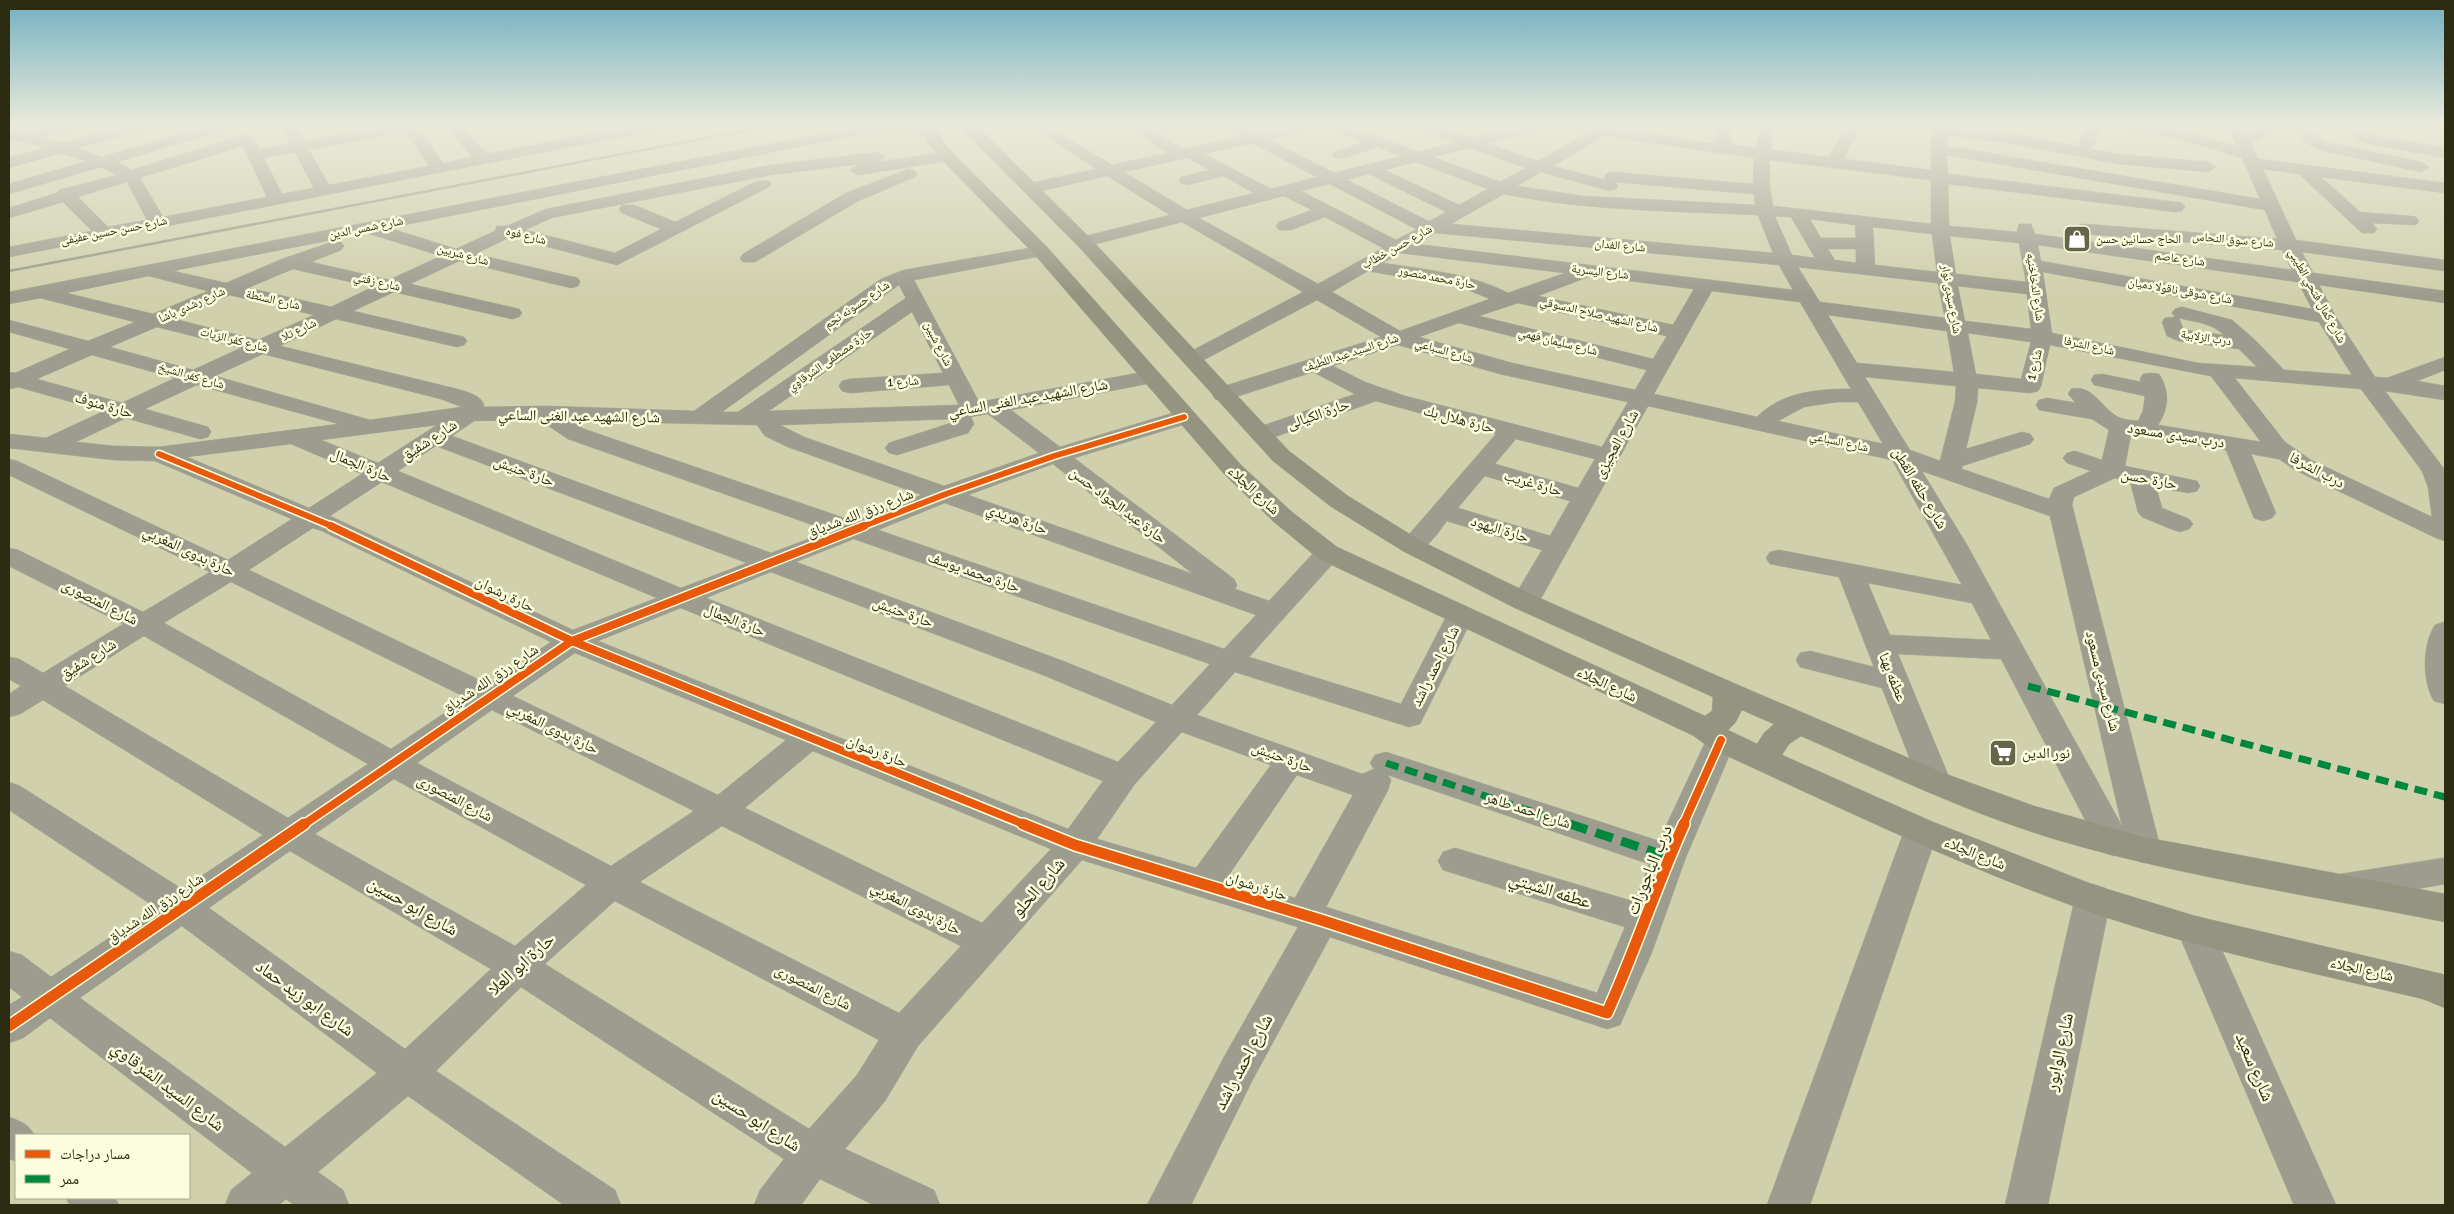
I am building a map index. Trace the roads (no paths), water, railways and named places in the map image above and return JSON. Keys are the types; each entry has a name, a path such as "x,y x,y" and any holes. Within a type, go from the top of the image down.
{"main road":[{"name":"شارع الجلاء","path":"994,182 1041,251 1184,417 1258,495 1328,553 1713,735 1921,830 2093,898 2196,930 2429,985 2445,992"},
{"name":"شارع الجلاء","path":"1000,182 1084,242 1281,456 1316,484 1412,546 1525,602 1727,692 1935,782 2022,815 2114,843 2144,850 2445,908"},
{"path":"1713,735 1718,723 1726,714 1729,704 1727,692"},
{"path":"1765,758 1771,742 1777,735 1801,724"}],"street":[{"path":"9,189 34,182"},
{"path":"9,213 107,182"},
{"path":"134,182 145,197 156,221"},
{"path":"268,182 275,197"},
{"path":"319,182 323,188"},
{"name":"شارع حسن حسين عفيفى","path":"323,188 351,182"},
{"name":"شارع حسن حسين عفيفى","path":"9,246 156,221 355,182"},
{"name":"شارع شمس الدين","path":"9,298 592,182"},
{"name":"شارع شمس الدين","path":"9,290 366,227 601,182"},
{"path":"653,182 661,190"},
{"path":"564,225 661,190 729,182"},
{"path":"564,225 747,182"},
{"path":"628,210 675,229 759,182"},
{"path":"749,258 852,197 890,182"},
{"name":"شارع السباعي","path":"1128,182 1184,216 1398,338 1508,369 1950,467 2062,512"},
{"path":"1245,182 1268,194"},
{"path":"1084,242 1317,182"},
{"name":"شارع الفدان","path":"1338,182 1431,227 1642,239 1829,266 2035,289"},
{"path":"1399,182 1461,210 1492,214"},
{"path":"1484,182 1501,188 1540,196 1606,202 1698,214 1753,182"},
{"name":"شارع حسن خطاب","path":"1191,359 1365,265 1512,182"},
{"path":"1606,202 1611,182 1628,182"},
{"name":"شارع حلقه القطن","path":"1759,182 1784,260 1954,546 2114,843"},
{"name":"شارع عاصم","path":"1761,182 1797,212 1940,230 1991,234 2027,233 2445,297"},
{"name":"شارع سيدى نوار","path":"1940,182 1940,230 1947,279 1968,382 1966,402 1950,467"},
{"path":"1975,182 2191,210"},
{"path":"2156,182 2272,206"},
{"name":"شارع كمال فتحي الطيبي","path":"2261,182 2289,245 2326,317 2379,383 2434,471 2440,487 2445,518"},
{"path":"2318,182 2361,223 2384,219 2404,227"},
{"path":"2418,182 2445,188"},
{"path":"1286,190 1396,247"},
{"path":"2326,190 2345,192"},
{"path":"66,194 102,231"},
{"path":"524,197 564,225 605,242 602,247 590,252"},
{"path":"2245,228 2248,202"},
{"path":"1285,226 1326,211"},
{"path":"1797,212 1829,266"},
{"name":"شارع فوه","path":"436,214 617,260 675,229"},
{"path":"1864,220 1866,270"},
{"name":"شارع تلا","path":"50,445 510,232 564,225"},
{"name":"شارع شربين","path":"366,227 460,256 571,282"},
{"name":"شارع رشدى باشا","path":"11,380 92,349 226,290 292,264 366,227"},
{"name":"شارع سوق النحاس","path":"2027,233 2080,228 2245,228 2289,245 2445,265"},
{"name":"شارع حسن حسين عفيفى","path":"9,252 102,231"},
{"name":"شارع الدخاخنيه","path":"2027,233 2042,336"},
{"path":"1816,243 1865,244"},
{"name":"شارع اليسرية","path":"1396,247 1706,285 1808,302"},
{"name":"شارع حسونه نجم","path":"698,418 875,291 904,276 1041,251"},
{"name":"شارع زفتي","path":"242,252 512,313"},
{"path":"2376,256 2396,290"},
{"name":"حارة محمد منصور","path":"1365,265 1464,282 1512,298"},
{"name":"شارع شوقى ناقولا دميان","path":"2033,265 2326,317"},
{"name":"شارع السنطة","path":"148,271 457,341"},
{"name":"شارع السيد عبد اللطيف","path":"1223,394 1398,338 1591,271"},
{"name":"شارع شبين","path":"904,276 956,378 975,410"},
{"name":"شارع العجيزى","path":"1525,602 1706,285"},
{"name":"شارع كفر الزيات","path":"40,292 465,399 474,405 469,414"},
{"name":"شارع الشهيد صلاح الدسوقي","path":"1512,298 1680,333"},
{"name":"حارة مصطفى الشرقاوي","path":"754,419 916,300"},
{"name":"شارع الشرفا","path":"1808,302 2042,336 2178,365 2218,371 2379,383 2416,387 2445,393"},
{"name":"شارع سليمان فهمي","path":"1456,317 1660,368"},
{"name":"درب الزلابية","path":"2177,318 2174,332 2179,335 2248,344 2278,376"},
{"name":"شارع كفر الشيخ","path":"9,326 372,426"},
{"name":"شارع 1","path":"1968,382 2023,387 2032,385 2042,336"},
{"path":"2379,383 2445,363"},
{"name":"حارة هلال بك","path":"1316,365 1338,378 1375,394 1510,432 1609,456"},
{"path":"1849,370 1968,382"},
{"name":"درب الشرفا","path":"2218,371 2285,453 2303,465 2445,533"},
{"name":"شارع الشهيد عبد الغنى الساعي","path":"9,440 114,453 159,454 469,414 546,413 754,419 975,410 1149,376"},
{"name":"شارع 1","path":"850,386 956,378"},
{"name":"حارة منوف","path":"11,380 200,432"},
{"path":"2062,512 2061,499 2063,493 2110,470 2132,428 2155,412 2154,385 2102,380"},
{"path":"2416,387 2445,414"},
{"name":"حارة الكيالى","path":"1261,434 1375,394"},
{"name":"درب سيدى مسعود","path":"2079,394 2110,422 2232,456 2285,453"},
{"path":"1762,425 1772,413 1788,404 1810,398 1836,395 1865,396"},
{"path":"2047,405 2099,413"},
{"path":"897,448 936,436 963,425 975,410"},
{"name":"حارة عبد الجواد حسن","path":"975,410 1054,456 1259,606"},
{"name":"حارة محمد يوسف","path":"546,413 576,434 1230,661 1409,717"},
{"name":"شارع شفيق","path":"9,707 231,570 469,414"},
{"name":"شارع رزق الله شدياق","path":"9,1026 488,696 572,641 679,597 946,494 1054,456 1184,417"},
{"name":"حارة هريدي","path":"754,419 796,442 1259,606"},
{"path":"1412,546 1510,432"},
{"path":"1802,458 1806,435"},
{"path":"936,436 957,451"},
{"name":"حارة الجمال","path":"293,437 679,597 1123,777"},
{"name":"حارة حنيش","path":"434,437 1053,668 1176,718 1291,760 1378,778"},
{"path":"1950,467 2022,439"},
{"name":"حارة رشوان","path":"159,454 311,517 572,641 1075,845 1205,883 1608,1013"},
{"path":"2232,456 2262,513"},
{"name":"حارة حسن","path":"2075,458 2110,470 2188,486"},
{"name":"حارة بدوى المغربي","path":"9,466 231,570 721,810 988,944"},
{"name":"حارة غريب","path":"1480,468 1586,498"},
{"path":"2141,477 2150,512 2180,524"},
{"name":"حارة اليهود","path":"1442,511 1558,547"},
{"name":"شارع سيدى مسعود","path":"2062,512 2144,850"},
{"name":"شارع الحلو","path":"776,1205 813,1155 871,1088 904,1034 988,944 1075,845 1123,777 1230,661 1259,606 1328,553"},
{"name":"شارع المنصورى","path":"9,556 144,624 391,763 612,883 904,1034"},
{"path":"1779,558 1982,598"},
{"name":"عطفه بهنا","path":"1850,572 1935,782"},
{"name":"شارع احمد راشد","path":"1409,717 1460,615"},
{"path":"2445,631 2438,654 2445,694"},
{"path":"1880,644 2010,650"},
{"path":"1810,660 1895,682"},
{"name":"شارع ابو حسين","path":"9,666 288,834 518,966 813,1155 919,1205"},
{"name":"درب الباجورات","path":"1608,1013 1634,952 1713,735"},
{"name":"حارة ابو العلا","path":"246,1205 407,1073 518,966 612,883 721,810 809,738"},
{"path":"1205,883 1291,760"},
{"name":"شارع احمد راشد","path":"1169,1205 1238,1069 1378,778"},
{"name":"شارع احمد طاهر","path":"1378,778 1669,857"},
{"name":"شارع ابو زيد حماد","path":"9,794 182,907 407,1073 600,1205"},
{"path":"1788,1205 1921,830"},
{"name":"عطفه الشيتي","path":"1454,861 1645,919"},
{"path":"2339,888 2445,871"},
{"name":"شارع الوابور","path":"2026,1205 2093,898"},
{"name":"شارع سعيد","path":"2196,930 2315,1205"},
{"name":"شارع السيد الشرقاوي","path":"9,966 328,1205"}],"railway":[{"path":"9,271 477,182"}],"place":[{"name":"الحاج حسانين حسن","path":"2077,239"},
{"name":"نور الدين","path":"2003,753"}]}
